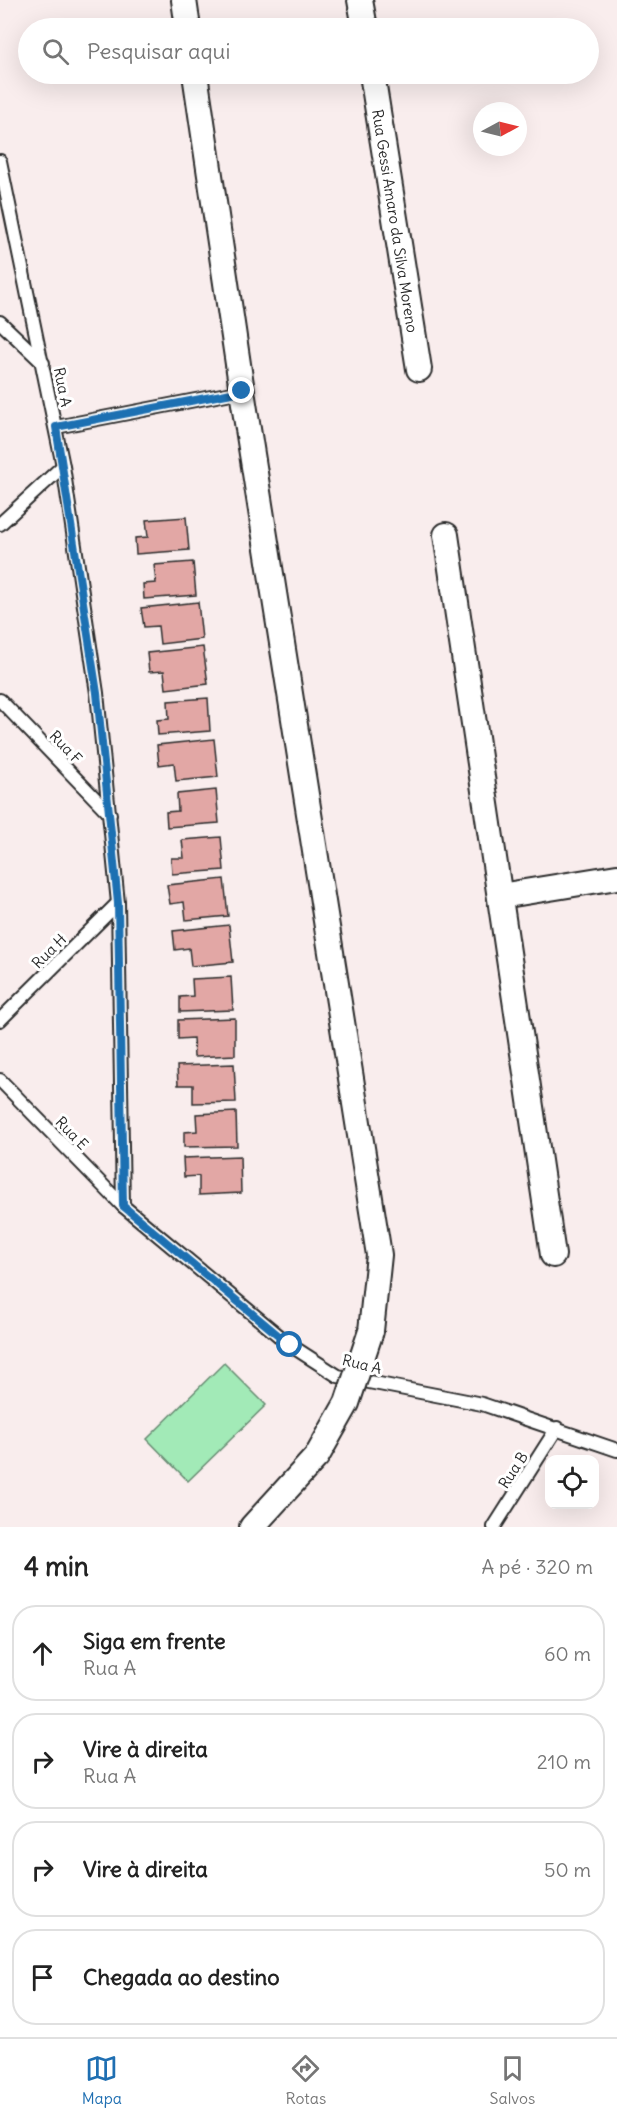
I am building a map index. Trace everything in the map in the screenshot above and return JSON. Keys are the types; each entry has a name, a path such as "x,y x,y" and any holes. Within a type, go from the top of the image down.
{"street":[{"path":"184,0 187,18"},
{"path":"360,0 363,18"},
{"path":"196,84 242,391 379,1255 371,1331 347,1403 317,1456 252,1527"},
{"name":"Rua Gessi Amaro da Silva Moreno","path":"374,84 419,369"},
{"path":"446,535 553,1255"},
{"path":"501,896 617,877"}],"lane":[{"name":"Rua A","path":"0,161 56,427 97,693 118,903 123,1206 290,1345 338,1376 482,1404 617,1450"},
{"path":"0,322 44,364"},
{"path":"56,427 242,391"},
{"path":"0,524 63,466"},
{"name":"Rua F","path":"0,700 110,814"},
{"name":"Rua H","path":"0,1020 118,903"},
{"name":"Rua E","path":"0,1080 123,1206"},
{"name":"Rua B","path":"494,1527 557,1428"}],"green space":[{"path":"224,1363 266,1405 188,1481 147,1439"}],"building":[{"path":"186,517 189,550 136,554 135,538 148,537 146,520"},
{"path":"193,562 196,595 144,599 143,584 156,583 154,565"},
{"path":"198,602 202,639 160,644 158,626 144,627 141,608"},
{"path":"203,647 208,684 166,689 164,671 149,672 147,653"},
{"path":"208,698 210,731 158,735 157,720 169,719 168,701"},
{"path":"214,739 218,777 176,781 174,763 159,765 157,745"},
{"path":"216,790 219,823 167,827 166,812 178,811 177,794"},
{"path":"221,837 224,870 172,874 171,858 184,858 182,840"},
{"path":"224,879 228,916 186,920 184,902 170,904 167,885"},
{"path":"229,925 233,962 191,966 189,948 175,950 173,931"},
{"path":"231,977 233,1010 180,1012 180,997 193,996 192,979"},
{"path":"235,1018 235,1055 194,1057 193,1038 178,1039 178,1020"},
{"path":"234,1064 236,1102 193,1103 193,1085 178,1085 177,1066"},
{"path":"236,1112 237,1146 184,1147 184,1132 197,1131 196,1114"},
{"path":"240,1156 241,1193 199,1195 199,1176 184,1177 183,1158"}],"route":[{"path":"242,391 56,427 97,693 118,903 123,1206 290,1345"}]}
